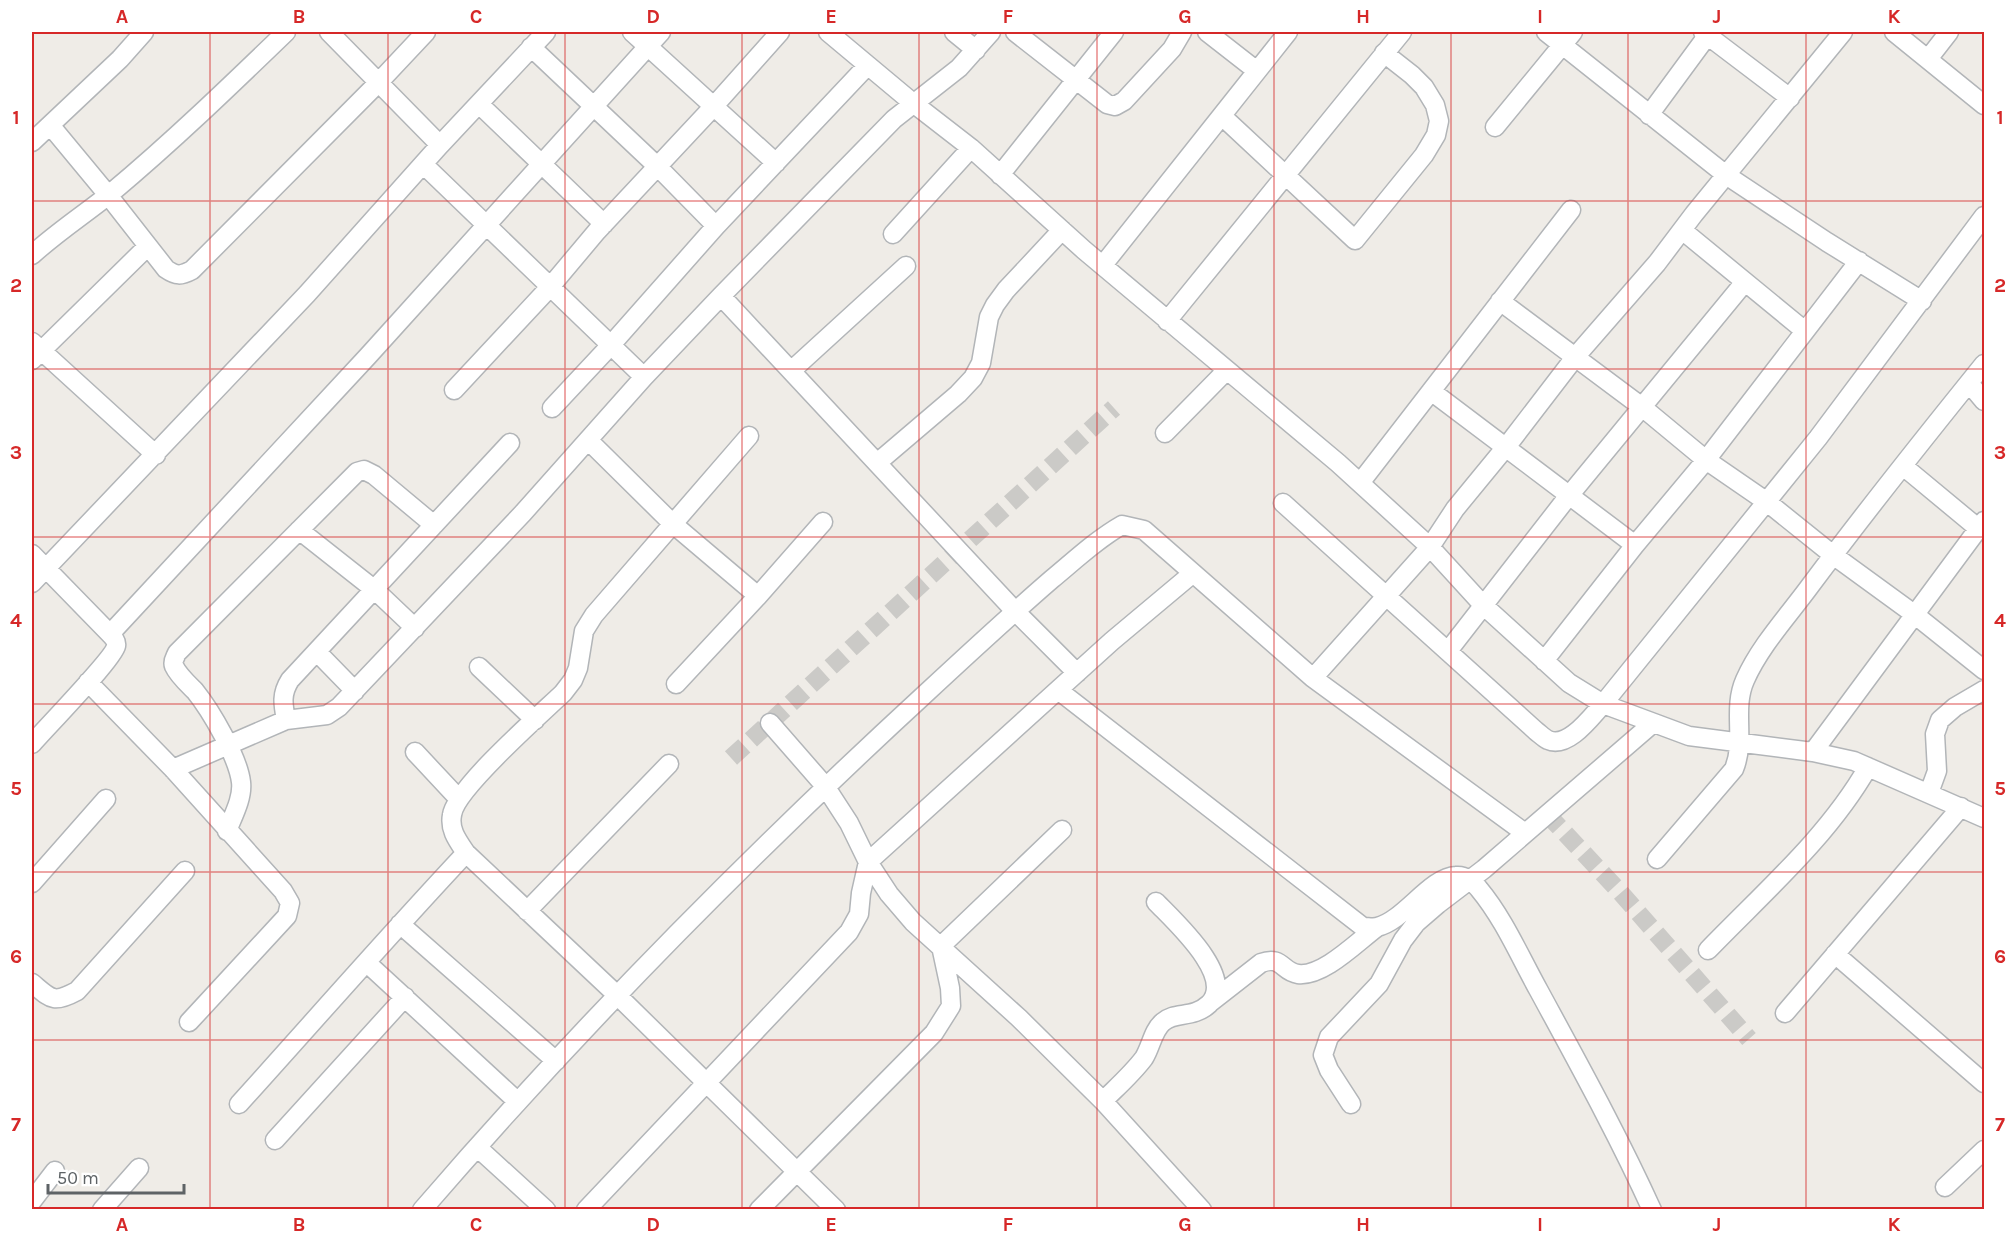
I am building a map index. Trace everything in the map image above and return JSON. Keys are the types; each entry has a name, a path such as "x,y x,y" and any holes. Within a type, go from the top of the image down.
{"street":[{"path":"32,142 120,59 144,32"},
{"path":"32,255 54,234 108,195 172,141 286,32"},
{"path":"329,32 440,145"},
{"path":"50,125 166,269 174,274 182,275 192,270 380,82 426,32"},
{"path":"32,583 307,294 440,145 546,32"},
{"path":"632,32 776,163"},
{"path":"110,634 543,165 661,32"},
{"path":"454,390 780,32"},
{"path":"828,32 867,66 971,148 1167,321 1360,483 1430,547 1484,606 1569,682 1603,704 1652,724 1689,736 1813,752 1854,761 1984,818"},
{"path":"954,32 976,50"},
{"path":"173,769 286,720 327,715 339,707 523,513 644,377 721,296 862,152 913,103 959,68 992,32"},
{"path":"1015,32 1107,104 1115,106 1124,101 1172,49 1182,32"},
{"path":"1000,175 1114,32"},
{"path":"1207,32 1257,71"},
{"path":"1103,265 1288,32"},
{"path":"1167,321 1402,32"},
{"path":"1546,32 1568,38 1649,116 1726,175 1922,301"},
{"path":"1313,678 1430,547 1455,509 1576,356 1650,271 1843,32"},
{"path":"1894,32 1984,105"},
{"path":"1928,59 1949,32"},
{"path":"1649,116 1707,33 1790,98"},
{"path":"1495,127 1568,38"},
{"path":"531,47 716,225"},
{"path":"1222,116 1355,240 1424,155 1436,135 1439,121 1436,105 1424,87 1384,53"},
{"path":"552,408 610,346 716,225 867,66"},
{"path":"479,104 604,224"},
{"path":"893,234 971,148"},
{"path":"423,164 644,377"},
{"path":"1360,483 1571,210"},
{"path":"1283,503 1550,741 1560,741 1575,735 1603,704 1818,438 1984,216"},
{"path":"877,463 958,394 973,378 981,363 989,317 995,305 1062,230"},
{"path":"1682,230 1805,332"},
{"path":"148,246 35,351 156,455"},
{"path":"1544,661 1635,545 1706,460 1859,261"},
{"path":"791,371 906,266"},
{"path":"1448,651 1569,496 1744,283"},
{"path":"721,296 1077,674"},
{"path":"1500,301 1576,356 1706,460 1767,502 1984,670"},
{"path":"1658,859 1734,769 1739,759 1739,705 1744,682 1758,657 1833,555 1984,364"},
{"path":"1165,433 1227,370"},
{"path":"1969,383 1984,401"},
{"path":"1431,391 1635,545"},
{"path":"749,436 594,615 584,631 578,668 573,680 563,693 458,798 452,812 451,824 456,838 466,853 618,996 836,1209"},
{"path":"588,440 673,524 758,596"},
{"path":"286,720 282,701 284,690 290,680 510,443"},
{"path":"1813,752 1982,525 1903,466"},
{"path":"227,831 241,793 239,772 228,745 211,715 175,669 173,662 177,653 357,471 364,470 374,475 434,525"},
{"path":"676,684 823,522"},
{"path":"422,1209 556,1061 772,837 1015,610 1104,535 1122,525 1144,530 1313,678 1525,833"},
{"path":"299,530 375,590 415,628"},
{"path":"32,554 110,634 116,645 114,651 88,682 32,744"},
{"path":"585,1209 849,932 859,914 868,862 1058,690 1192,574"},
{"path":"317,652 356,691"},
{"path":"479,667 535,720"},
{"path":"88,682 173,769 283,891 290,903 286,916 189,1022"},
{"path":"1058,690 1364,927 1377,928"},
{"path":"1929,793 1937,771 1935,734 1940,720 1955,706 1984,690"},
{"path":"770,723 825,786 849,823 868,862 889,894 913,922 1019,1018 1103,1101 1202,1209"},
{"path":"1350,1104 1329,1070 1323,1055 1329,1037 1379,984 1402,939 1416,923 1652,724"},
{"path":"415,752 458,798"},
{"path":"527,911 669,764"},
{"path":"1708,950 1833,820 1852,796 1868,766"},
{"path":"32,883 106,799"},
{"path":"1785,1013 1961,807"},
{"path":"941,946 1062,830"},
{"path":"239,1104 466,853"},
{"path":"32,983 50,998 62,999 77,991 185,871"},
{"path":"1103,1101 1144,1057 1158,1027 1164,1020 1192,1014 1261,963 1269,960 1275,960 1296,974 1315,973 1377,928 1391,921 1435,885 1458,875 1469,880 1484,895 1503,926 1652,1209"},
{"path":"1156,902 1207,960 1215,981 1211,1002"},
{"path":"400,924 556,1061"},
{"path":"759,1209 934,1033 951,1006 950,988 941,946"},
{"path":"1835,954 1984,1083"},
{"path":"367,963 518,1102"},
{"path":"275,1140 405,997"},
{"path":"477,1147 546,1209"},
{"path":"1946,1187 1984,1150"},
{"path":"102,1209 139,1168"},
{"path":"32,1201 55,1171"}],"tunnel":[{"path":"731,758 1114,408"},
{"path":"1547,814 1620,892 1749,1039"}]}
